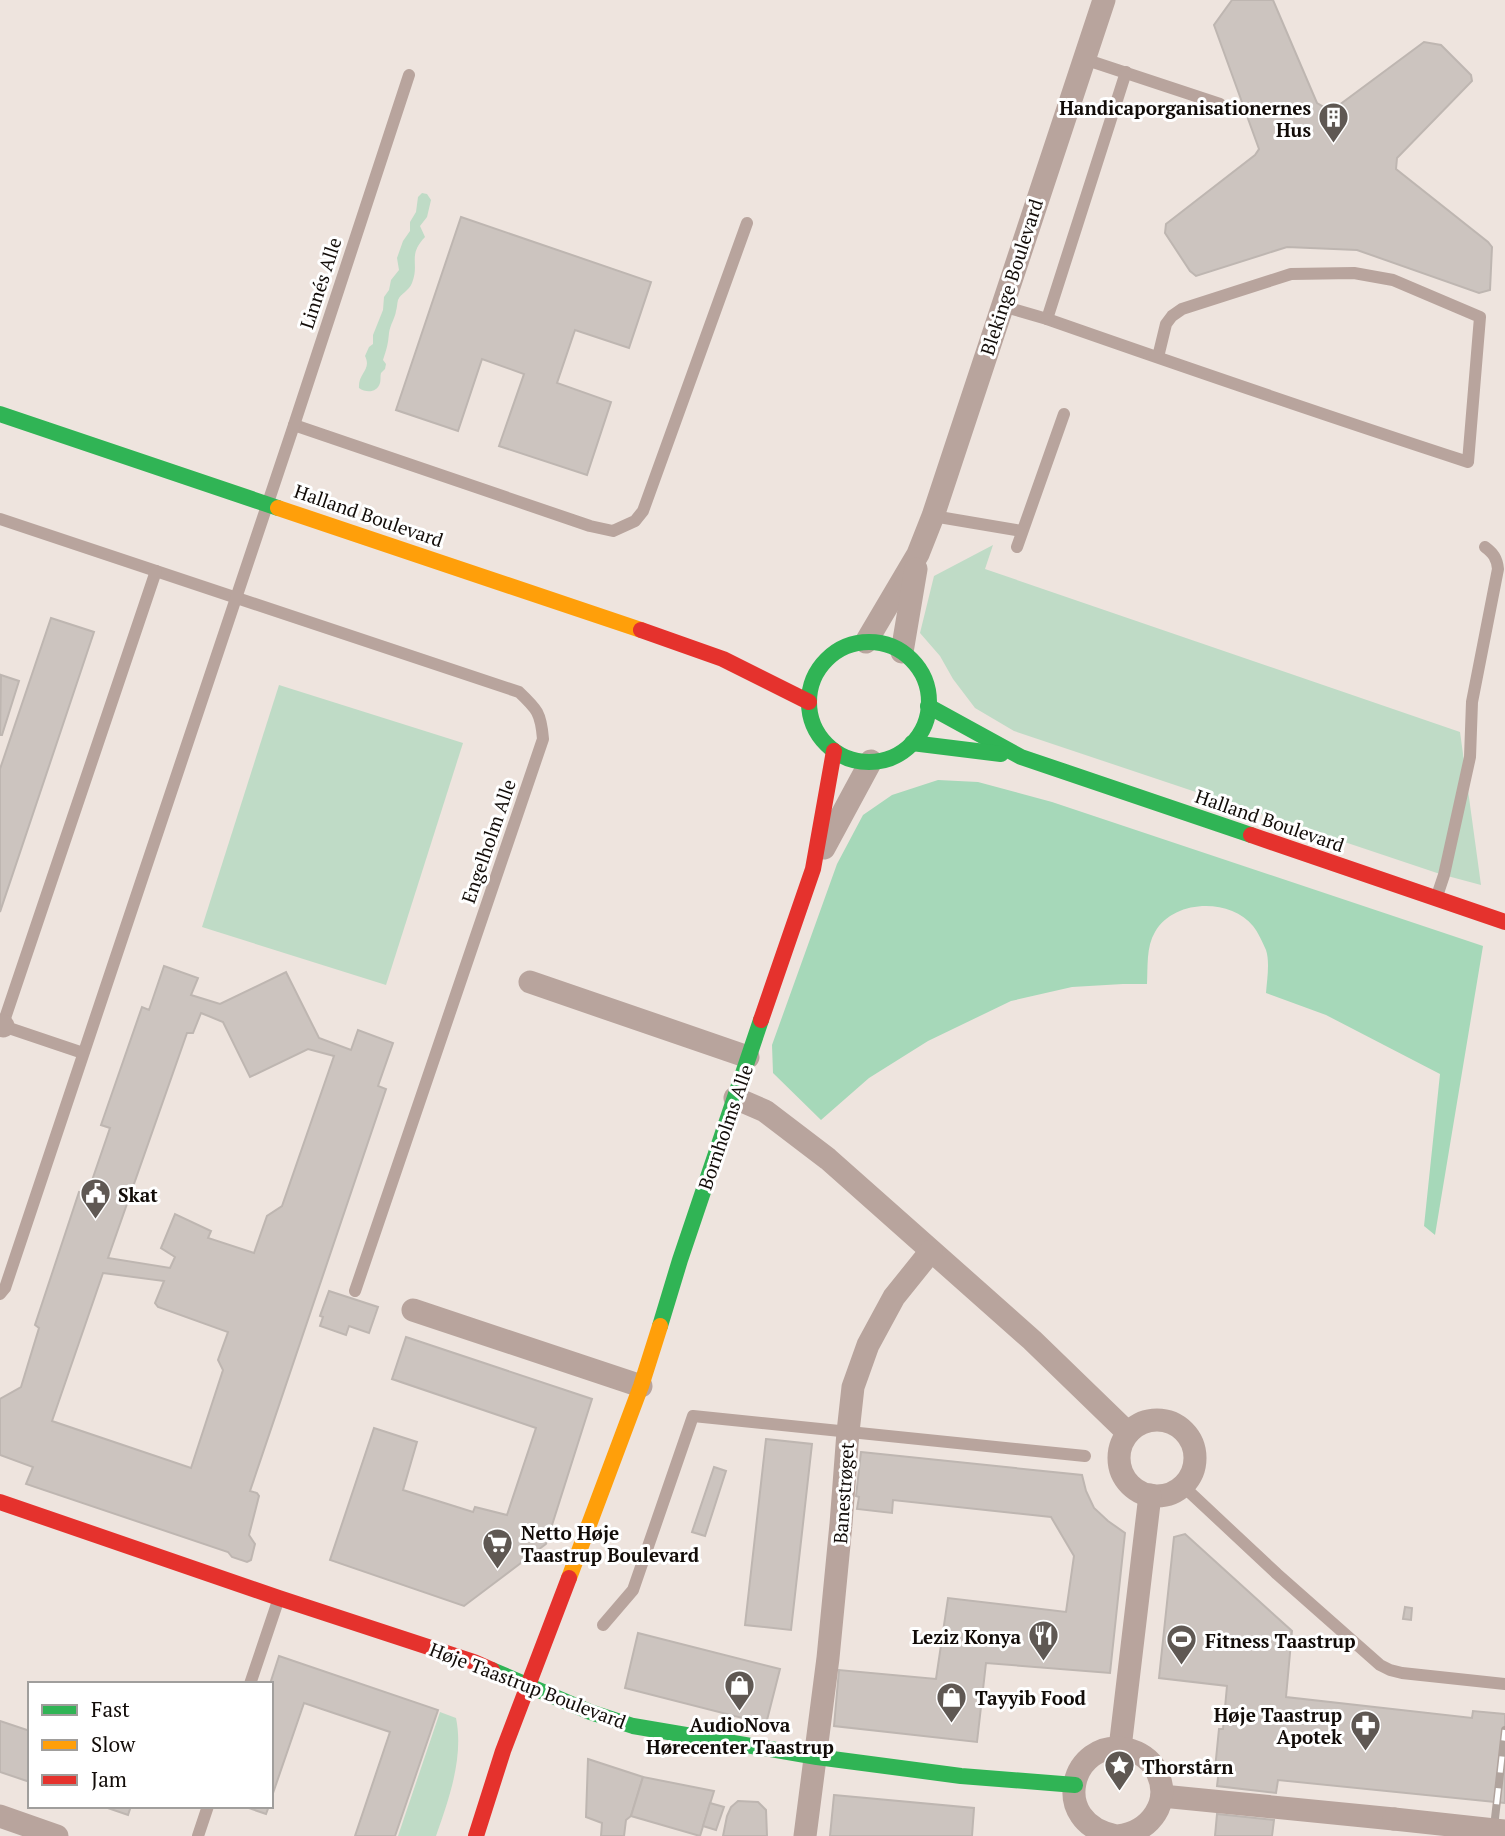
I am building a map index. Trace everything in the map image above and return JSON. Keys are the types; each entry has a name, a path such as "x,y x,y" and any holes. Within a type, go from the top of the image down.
{"street":[{"name":"Blekinge Boulevard","path":"866,642 918,554 933,516 1104,0"},
{"name":"Halland Boulevard","path":"0,414 678,642 723,659 809,702"},
{"name":"Blekinge Boulevard","path":"902,652 918,554"},
{"path":"866,642 885,644 902,652 915,664 924,678 928,712 922,729 912,743 899,754 883,760 866,762 834,751 821,739 813,724 809,702 810,671 847,646 866,642"},
{"name":"Halland Boulevard","path":"723,659 776,667"},
{"name":"Halland Boulevard","path":"928,706 1021,757 1505,922"},
{"name":"Halland Boulevard","path":"912,743 1021,757"},
{"name":"Bornholms Alle","path":"476,1836 503,1751 640,1385 813,869 834,751"},
{"name":"Bornholms Alle","path":"813,869 871,761"},
{"path":"530,982 748,1057"},
{"path":"735,1098 765,1111 828,1159 1032,1340 1128,1433"},
{"name":"Banestrøget","path":"805,1836 817,1757 853,1387 869,1345 894,1297 931,1251"},
{"path":"413,1310 640,1385"},
{"path":"1157,1419 1167,1420 1184,1430 1191,1438 1196,1458 1190,1478 1183,1486 1174,1493 1150,1496 1130,1485 1119,1465 1121,1443 1128,1433 1140,1423 1157,1419"},
{"path":"1120,1748 1150,1496"},
{"name":"Høje Taastrup Boulevard","path":"0,1502 474,1662 590,1712 633,1726 817,1757 961,1776 1074,1785"},
{"path":"1120,1748 1134,1751 1146,1758 1161,1782 1162,1796 1152,1820 1142,1829 1117,1836 1102,1833 1089,1826 1074,1800 1074,1785 1078,1774 1090,1758 1100,1752 1120,1748"},
{"path":"1162,1796 1505,1831"},
{"path":"0,1816 57,1836"}],"lane":[{"path":"1084,59 1220,104"},
{"path":"1047,319 1126,72"},
{"name":"Linnés Alle","path":"268,503 409,75"},
{"path":"294,425 590,526 613,531 635,521 643,510 747,223"},
{"path":"1002,306 1468,462 1480,317 1393,280 1354,273 1291,274 1194,304 1172,316 1166,324 1157,357"},
{"path":"1017,547 1064,414"},
{"path":"0,1294 5,1288 268,503"},
{"path":"933,516 1023,531"},
{"name":"Engelholm Alle","path":"0,519 519,692 533,705 541,718 543,739 355,1291"},
{"path":"1436,899 1444,875 1470,757 1472,702 1498,569 1493,552 1485,547"},
{"path":"83,1053 1,1028 156,571"},
{"path":"603,1625 633,1590 692,1416 1086,1456"},
{"path":"1183,1486 1295,1591 1380,1665 1411,1674 1505,1684"},
{"path":"251,1682 279,1598"},
{"path":"198,1836 207,1808"}],"green space":[{"path":"422,193 427,194 431,200 427,217 420,226 425,237 416,249 414,276 411,286 398,300 383,360 385,369 381,373 379,386 365,391 359,388 359,383 367,365 365,356 373,344 384,297 391,280 399,270 397,258 410,231 410,222 416,212 418,197"},
{"path":"993,545 985,569 1460,732 1481,885 1440,874 1014,731 975,708 940,656 920,633 934,576"},
{"path":"279,685 463,743 386,985 202,927"},
{"path":"938,780 978,782 1052,802 1483,946 1435,1235 1424,1226 1440,1074 1326,1015 1266,993 1267,955 1259,934 1243,917 1231,910 1217,907 1188,908 1164,921 1150,944 1147,984 1072,987 1011,1001 928,1041 869,1078 821,1120 773,1073 772,1045 837,864 863,815 892,795"},
{"path":"440,1712 456,1718 458,1733 457,1763 441,1822 436,1836 398,1836"}],"building":[{"name":"Handicaporganisationernes Hus","path":"1232,0 1273,0 1317,103 1331,111 1424,42 1441,45 1471,75 1472,81 1397,158 1396,169 1492,247 1490,290 1479,293 1357,250 1287,247 1196,276 1190,271 1165,233 1166,224 1255,155 1259,149 1214,25"},
{"path":"461,217 651,282 629,348 575,330 557,383 611,402 587,475 499,446 524,374 482,359 458,431 396,410"},
{"path":"51,618 94,632 0,912 0,769"},
{"path":"1,675 19,681 0,735"},
{"path":"164,966 198,978 191,995 220,1004 286,972 319,1038 351,1050 358,1030 393,1043 378,1086 386,1089 250,1491 259,1496 249,1535 255,1544 251,1560 247,1562 232,1557 228,1552 26,1484 33,1467 0,1455 0,1399 21,1387 39,1328 35,1325 79,1192 87,1195 110,1128 101,1125 142,1007 149,1010","holes":["201,1013 223,1022 250,1077 308,1049 334,1056 282,1206 267,1216 254,1253 208,1238 211,1231 175,1214 161,1248 175,1257 170,1268 108,1258 187,1033 193,1033","103,1273 164,1281 155,1303 158,1307 228,1332 218,1360 223,1370 191,1468 52,1421"]},
{"path":"329,1291 378,1307 369,1333 349,1326 346,1335 320,1326 323,1317 320,1316"},
{"path":"406,1337 592,1399 546,1544 464,1606 330,1560 374,1428 417,1442 403,1490 473,1512 475,1507 507,1515 536,1428 392,1379"},
{"path":"766,1439 812,1444 791,1630 745,1625"},
{"path":"861,1452 1082,1475 1094,1508 1125,1533 1110,1673 986,1663 977,1742 834,1726 839,1670 936,1679 948,1598 1066,1612 1074,1556 1051,1517 893,1500 892,1513 857,1509"},
{"path":"714,1467 726,1471 705,1536 692,1532"},
{"path":"1185,1534 1292,1631 1286,1697 1472,1718 1473,1711 1505,1714 1505,1803 1278,1780 1276,1793 1217,1786 1219,1769 1215,1769 1219,1729 1223,1729 1227,1686 1159,1678 1174,1537"},
{"path":"1405,1607 1412,1608 1411,1620 1403,1619"},
{"path":"638,1633 780,1669 766,1724 625,1688"},
{"path":"279,1656 438,1710 395,1836 355,1836 390,1732 304,1703 273,1793 273,1682 271,1682"},
{"path":"0,1721 28,1730 28,1781 0,1772"},
{"path":"588,1759 643,1777 631,1816 626,1820 624,1836 601,1836 602,1823 586,1817"},
{"path":"643,1777 714,1791 700,1836 631,1816"},
{"path":"834,1795 974,1808 972,1836 830,1836"},
{"path":"738,1801 758,1802 766,1810 767,1836 723,1836 727,1816"},
{"path":"710,1803 724,1807 716,1830 703,1826"},
{"path":"108,1808 130,1808 128,1815"},
{"path":"249,1808 268,1808 266,1814"},
{"path":"1217,1814 1274,1820 1272,1836 1215,1836"}],"railway":[{"path":"1493,1836 1505,1730"}],"traffic: fast":[{"path":"0,414 278,508"},
{"path":"869,642 892,647 911,660 924,679 929,702 924,725 911,744 892,757 869,762 846,757 827,744 814,725 809,702 814,679 827,660 846,647 869,642"},
{"path":"928,706 1021,757 1251,835"},
{"path":"912,743 1001,754"},
{"path":"660,1326 761,1020"},
{"path":"492,1670 590,1712 633,1726 817,1757 961,1776 1075,1785"}],"traffic: slow":[{"path":"278,508 641,630"},
{"path":"569,1578 641,1386 660,1326"}],"traffic: jam":[{"path":"641,630 723,659 809,702"},
{"path":"761,1020 813,869 834,751"},
{"path":"1251,835 1505,922"},
{"path":"0,1502 492,1670"},
{"path":"476,1836 503,1751 569,1578"}],"place":[{"name":"Handicaporganisationernes Hus","path":"1334,145"},
{"name":"Skat","path":"95,1221"},
{"name":"Netto Høje Taastrup Boulevard","path":"498,1570"},
{"name":"Leziz Konya","path":"1044,1663"},
{"name":"Fitness Taastrup","path":"1182,1667"},
{"name":"AudioNova Hørecenter Taastrup","path":"740,1712"},
{"name":"Tayyib Food","path":"952,1724"},
{"name":"Høje Taastrup Apotek","path":"1365,1752"},
{"name":"Thorstårn","path":"1119,1793"}]}
